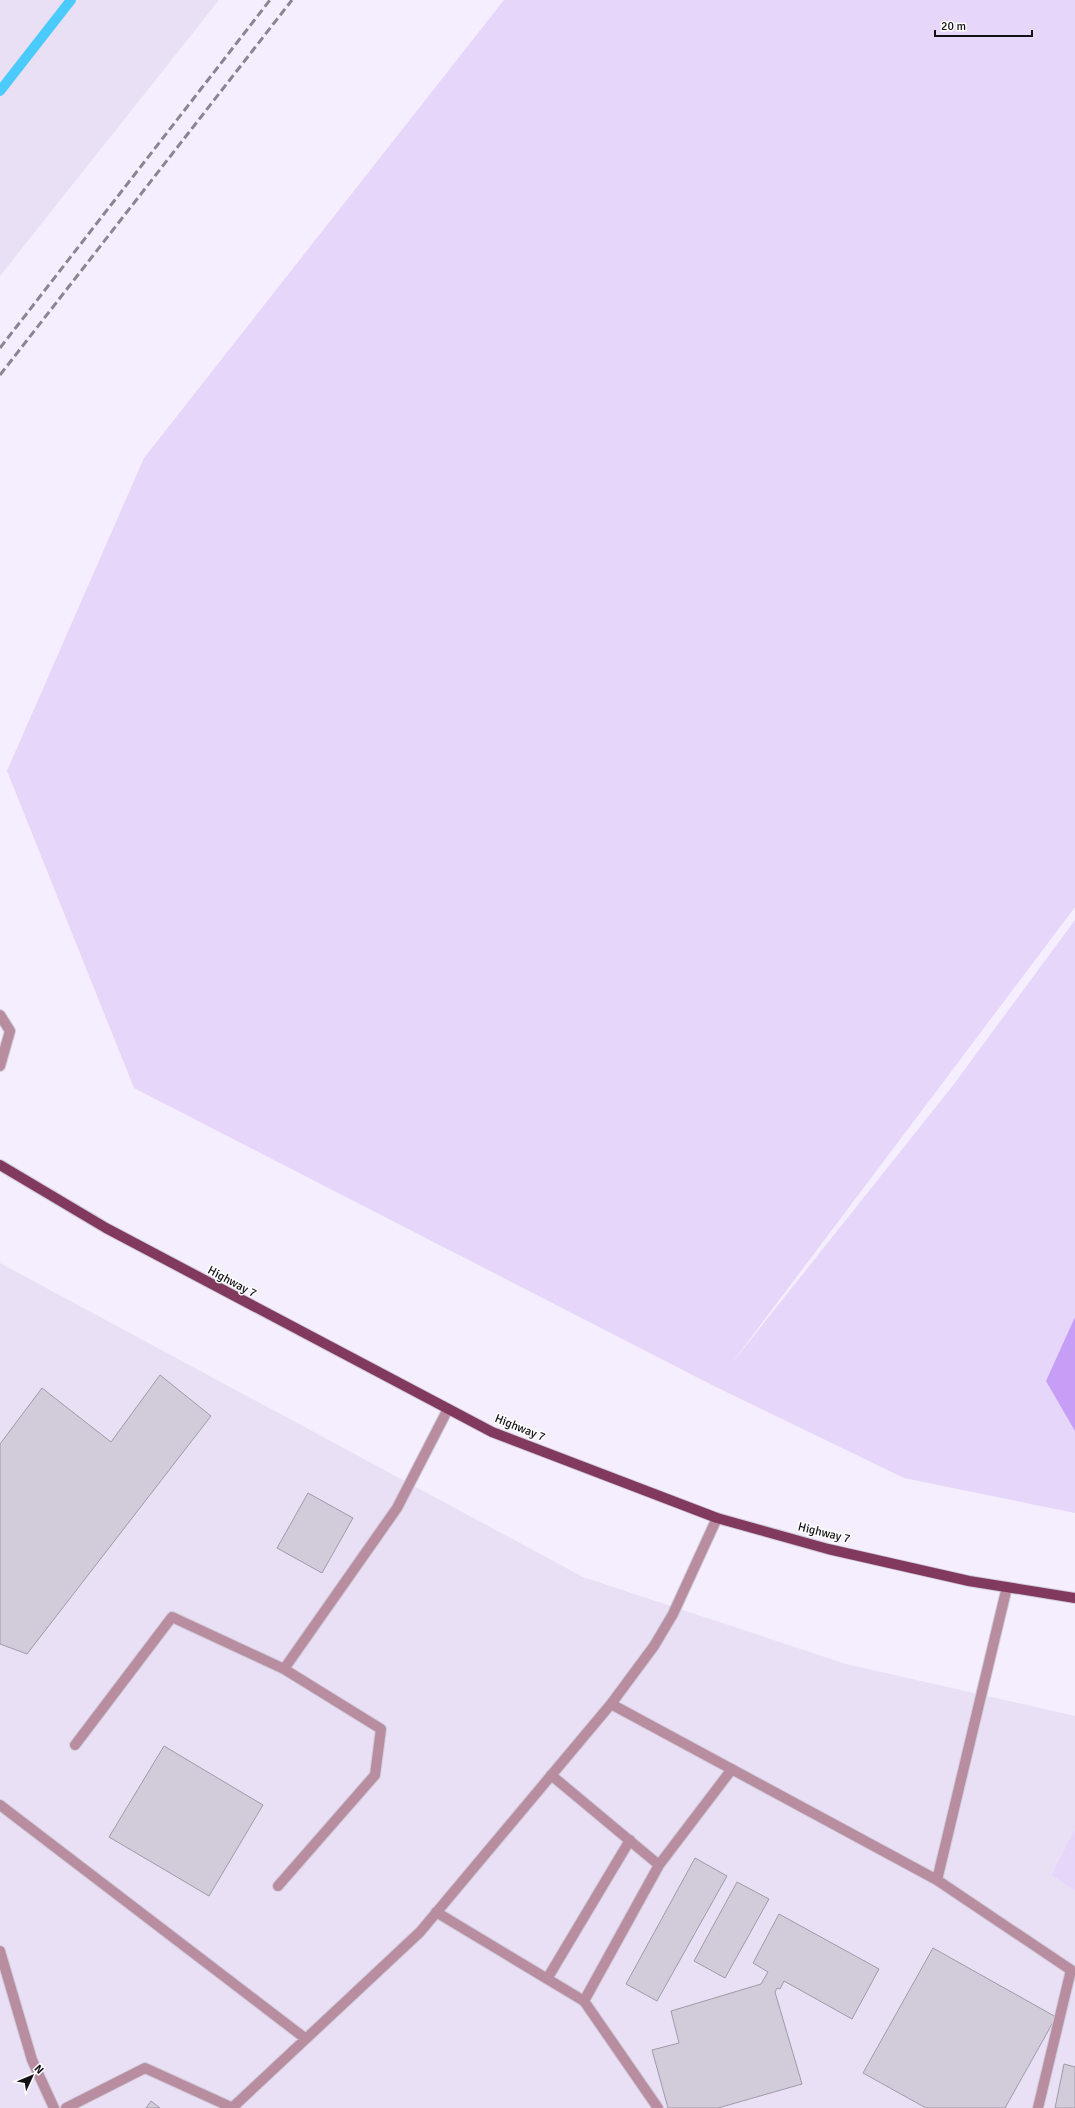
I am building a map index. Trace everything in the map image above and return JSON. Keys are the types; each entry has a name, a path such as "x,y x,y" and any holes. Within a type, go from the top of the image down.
{"main road":[{"name":"Highway 7","path":"0,1165 106,1228 492,1432 717,1518 836,1550 969,1581 1075,1598"}],"lane":[{"path":"0,1015 10,1031 0,1066"},
{"path":"284,1669 398,1508 448,1409"},
{"path":"66,2108 145,2068 232,2108 420,1932 611,1704 654,1646 673,1614 717,1518"},
{"path":"938,1880 1007,1587"},
{"path":"75,1745 172,1617 284,1669 381,1729 375,1775 278,1886"},
{"path":"611,1704 938,1880 1071,1970 1038,2108"},
{"path":"584,2001 659,1864 732,1769"},
{"path":"551,1775 659,1864"},
{"path":"0,1805 306,2039"},
{"path":"547,1979 630,1840"},
{"path":"436,1912 584,2001 658,2108"},
{"path":"0,1951 32,2060 54,2108"}],"shaded area":[{"path":"0,0 219,0 0,276"},
{"path":"504,0 1075,0 1075,907 728,1368 951,1088 1075,920 1075,1513 904,1478 714,1386 134,1088 7,771 144,458"},
{"path":"0,1263 583,1577 846,1664 1075,1716 1075,1829 1051,1875 1075,1891 1075,2108 0,2108"},
{"path":"1075,1317 1075,1431 1046,1381"},
{"path":"1075,1829 1075,1891 1051,1875"}],"building":[{"path":"160,1375 211,1416 27,1654 0,1644 0,1444 42,1388 111,1442"},
{"path":"308,1493 353,1518 322,1573 277,1548"},
{"path":"164,1746 263,1805 209,1896 109,1837"},
{"path":"695,1858 727,1876 657,2001 626,1984"},
{"path":"737,1882 769,1899 725,1978 694,1961"},
{"path":"779,1914 879,1969 852,2019 784,1981 780,1989 777,1988 775,1992 802,2084 718,2108 668,2108 652,2050 679,2043 671,2011 761,1984 768,1972 753,1963"},
{"path":"933,1948 1056,2017 1005,2108 926,2108 863,2073"},
{"path":"1064,2064 1075,2067 1075,2108 1055,2108"},
{"path":"151,2101 160,2108 146,2108"}],"waterway":[{"path":"0,91 71,0"}],"railway":[{"path":"0,348 270,0"},
{"path":"0,375 292,0"}]}
